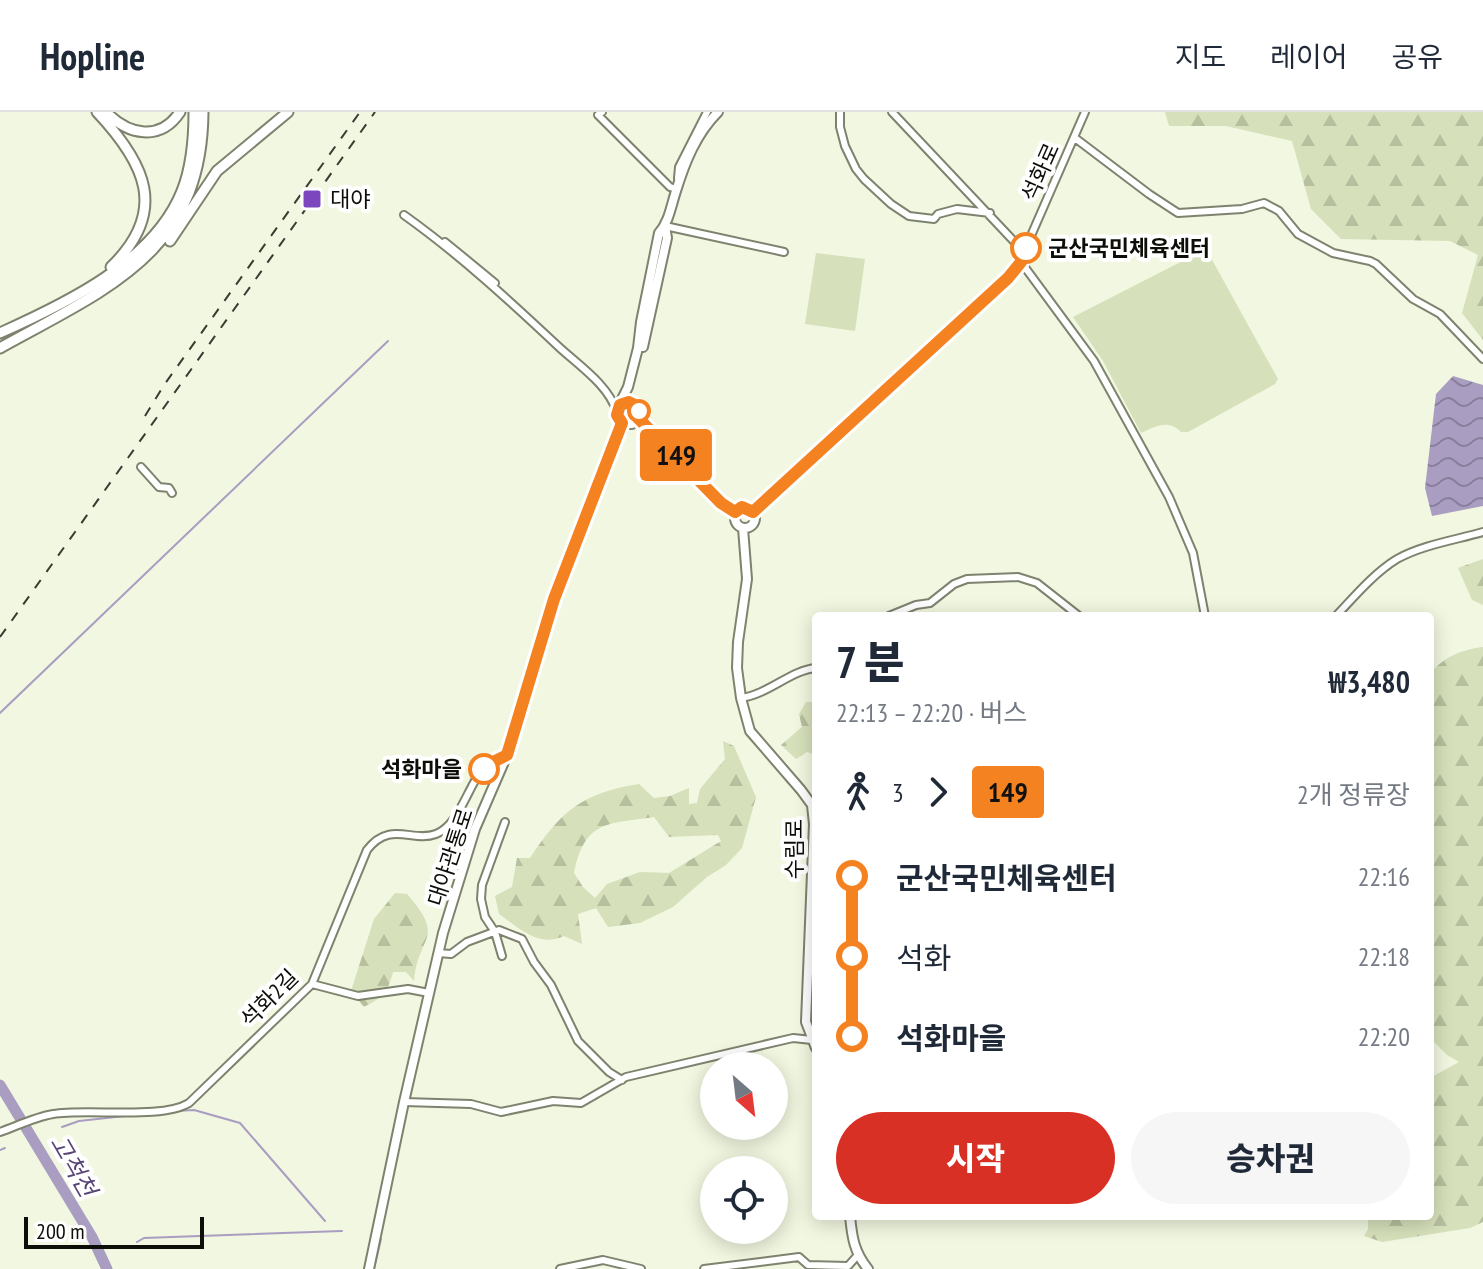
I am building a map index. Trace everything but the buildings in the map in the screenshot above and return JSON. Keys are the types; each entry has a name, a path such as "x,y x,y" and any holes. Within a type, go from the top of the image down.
{"highway":[{"path":"86,294 131,244 143,209 144,185 136,161 123,140 97,112"},
{"path":"107,113 119,124 142,133 166,127 180,112"},
{"path":"86,294 129,260 159,229 181,192 190,161 194,112"},
{"path":"0,348 139,264 169,232 196,179 203,112"},
{"path":"0,333 132,274 151,260 169,242 217,171 288,112"}],"main road":[{"path":"665,226 667,238 633,387 638,418 632,424 622,423 620,406 638,348 659,233 665,226 697,137 718,112"},
{"path":"620,406 635,405"},
{"name":"수림로","path":"638,418 721,503 735,512 736,523 743,528 747,579 738,642 741,698 750,731 812,805"},
{"name":"대야관통로","path":"369,1269 438,953 475,829 507,755 554,599 622,423"},
{"path":"735,512 742,507 753,512 754,523 743,528"},
{"name":"수림로","path":"812,874 806,1022 812,1038"},
{"path":"850,1220 857,1256 868,1269"}],"street":[{"path":"602,112 598,115 670,187 676,189 679,167 707,112"},
{"path":"840,112 840,127 856,169 900,210 909,216 934,219 938,214 957,209 990,213"},
{"path":"892,112 1024,252"},
{"name":"석화로","path":"753,512 1008,278 1021,262 1085,112"},
{"path":"1075,138 1178,213 1242,209 1264,203 1279,211 1298,234 1333,253 1376,264 1413,299 1440,314 1483,359"},
{"path":"405,214 475,265 620,406"},
{"path":"665,226 784,252"},
{"path":"1021,262 1094,361 1169,497 1193,553 1204,612"},
{"path":"141,467 159,487 169,488 172,493"},
{"path":"1339,612 1351,598 1396,560 1483,532"},
{"path":"899,612 930,603 954,584 967,579 1018,577 1037,583 1074,612"},
{"path":"741,698 763,693 812,668"},
{"name":"석화2길","path":"2,1131 48,1116 183,1107 312,984 361,864 375,839 394,834 436,835 449,825 487,765 507,755"},
{"path":"502,956 495,932 485,917 481,899 482,885 505,822"},
{"path":"438,953 451,954 467,942 499,930 522,939 551,985 578,1041 609,1072 622,1080"},
{"path":"312,984 358,996 408,989 429,993"},
{"path":"404,1102 471,1104 501,1112 553,1101 581,1103 622,1080 793,1038 812,1043"},
{"path":"704,1269 799,1257 808,1265 848,1268 857,1256"},
{"path":"560,1269 603,1260 641,1269"}],"green space":[{"path":"1165,112 1483,112 1483,340 1462,313 1478,255 1450,241 1341,239 1311,209 1292,141 1226,126 1169,126"},
{"name":"군산국민체육센터","path":"1206,249 1278,379 1275,384 1188,432 1167,425 1141,433 1103,361 1073,317"},
{"path":"816,253 865,259 855,331 805,324"},
{"path":"1483,559 1483,605 1472,600 1458,568"},
{"path":"1483,647 1483,1222 1470,1228 1382,1242 1364,1236 1368,1220 1434,1220 1434,1076 1459,1062 1434,1042 1434,669 1454,655"},
{"path":"806,702 812,702 812,754 807,752 796,759 781,745 802,727 799,714"},
{"path":"723,741 734,746 756,797 742,848 726,865 673,907 640,923 608,927 596,908 578,914 582,944 564,936 546,940 537,938 499,914 495,896 512,887 517,858 530,858 552,828 575,807 602,793 639,784 654,798 670,796 689,788 689,804 697,803 700,789 725,759","holes":["654,817 669,837 718,835 721,841 669,873 640,872 607,884 595,898 574,873 585,843 600,828"]},
{"path":"395,893 407,894 419,909 426,920 427,937 414,981 406,972 393,972 383,994 364,1007 351,991 374,919"}],"water":[{"path":"1453,376 1483,385 1483,506 1432,516 1425,488 1436,394"}],"waterway":[{"path":"0,713 388,341"},
{"name":"고척천","path":"0,1085 92,1237 107,1269"},
{"path":"176,1111 194,1110 240,1123 325,1221"},
{"path":"62,1127 79,1121 134,1115"},
{"path":"0,1150 5,1148"},
{"path":"137,1242 144,1238 342,1231"},
{"path":"374,1269 381,1239"}],"railway":[{"path":"145,416 360,112"},
{"path":"0,637 375,112"}],"bus line":[{"name":"149","path":"484,769 507,755 554,599 622,423 617,415 620,405 629,402 635,405 638,418 660,437 721,503 735,512 742,507 753,512 1008,278 1021,262 1026,248"}],"place":[{"name":"대야","path":"312,199"},
{"name":"군산국민체육센터","path":"1026,248"},
{"name":"석화마을","path":"484,769"}]}
